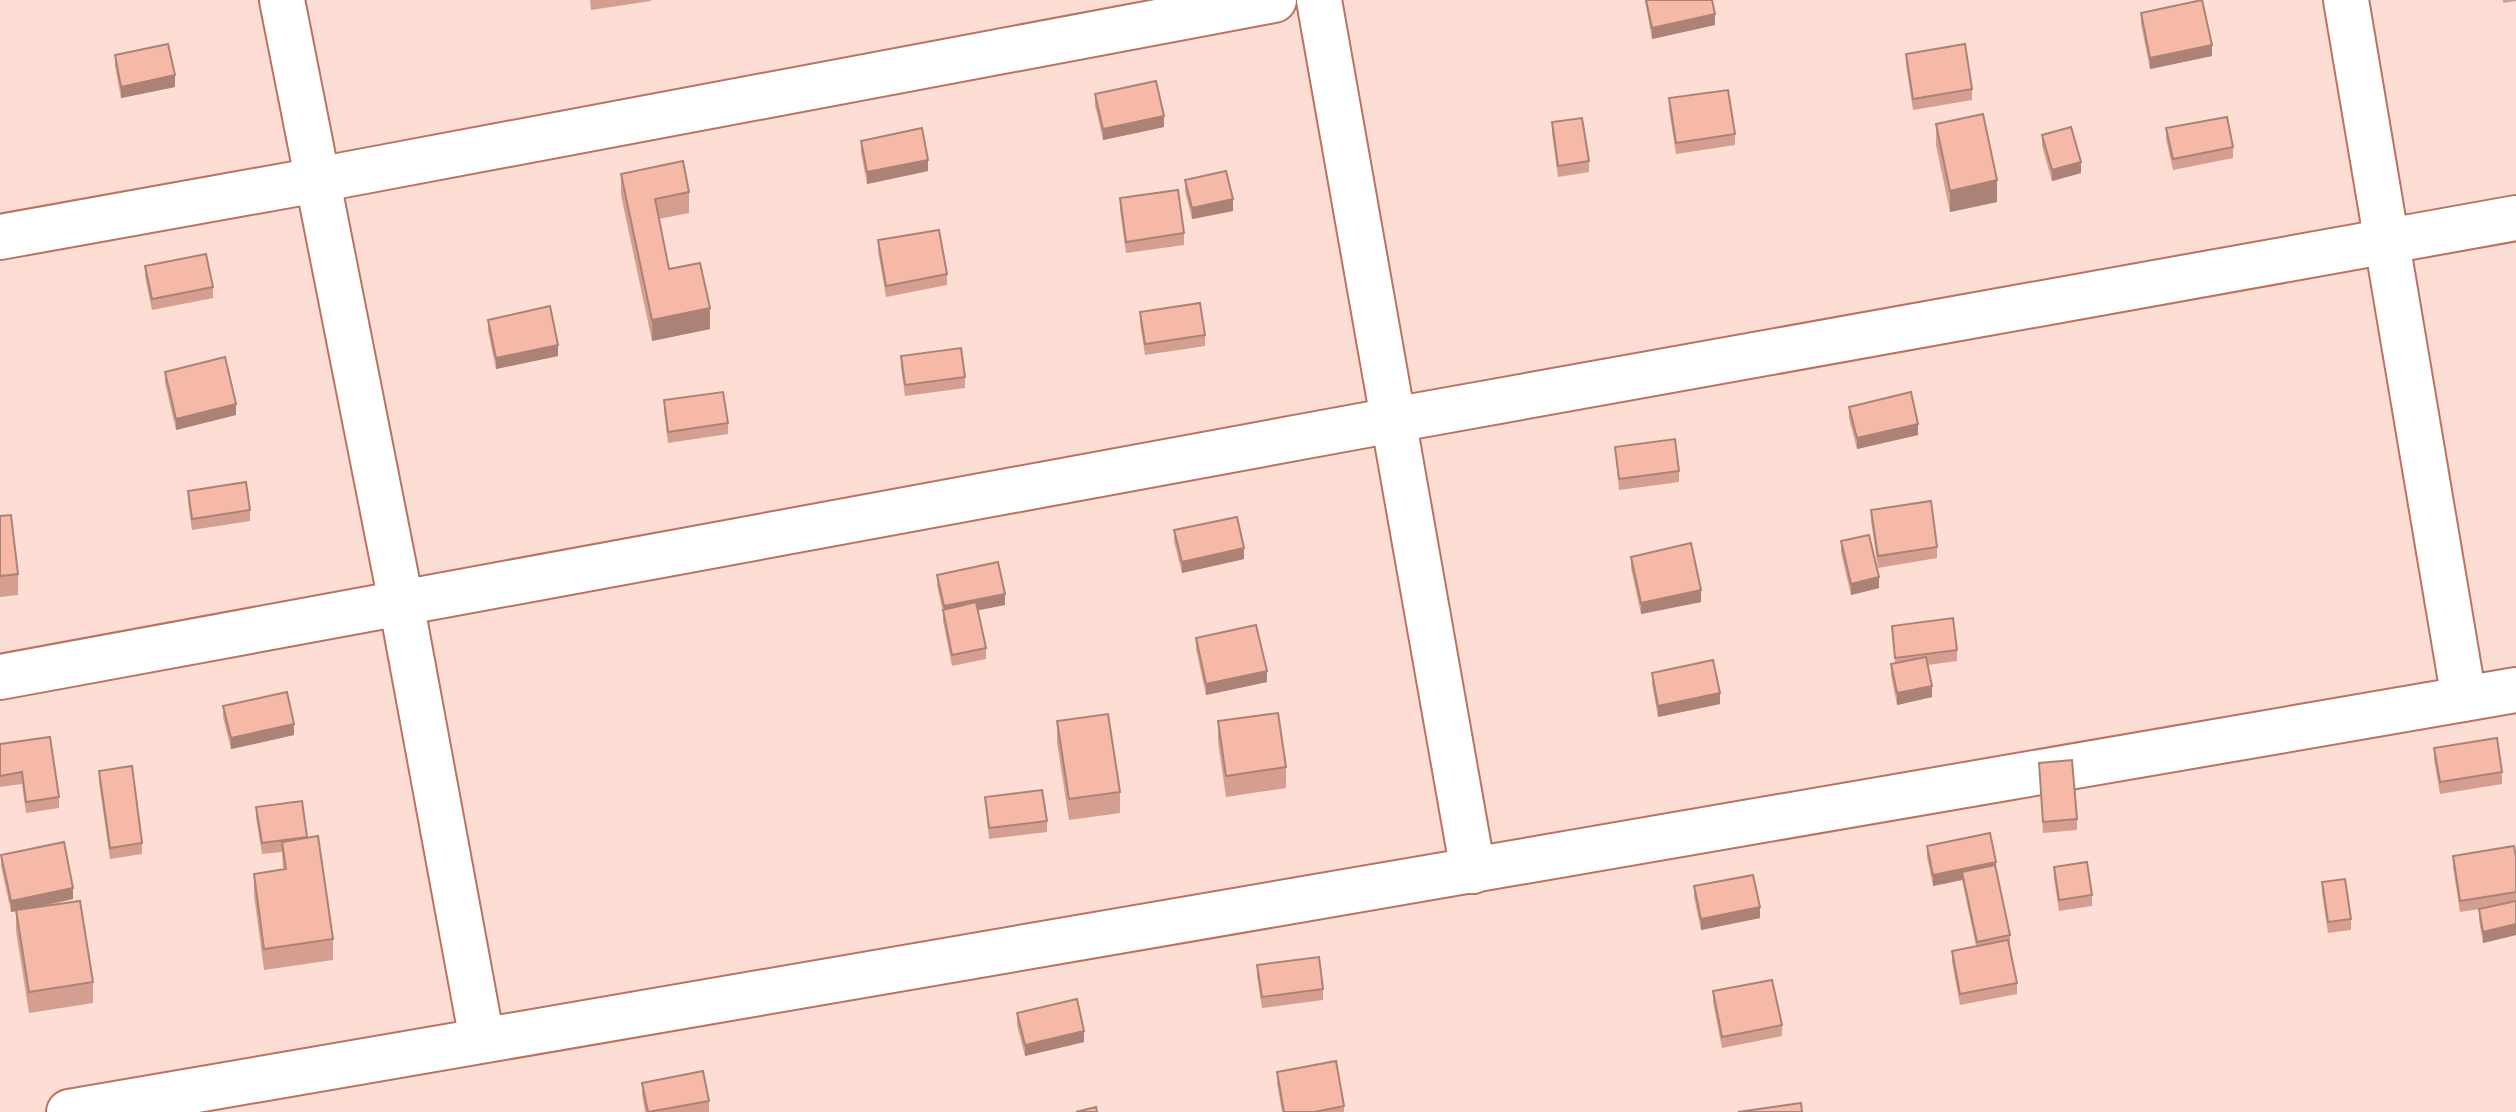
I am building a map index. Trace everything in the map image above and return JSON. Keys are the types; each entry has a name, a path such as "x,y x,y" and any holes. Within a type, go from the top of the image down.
{"street":[{"path":"282,0 401,602 482,1040"},
{"path":"0,237 1274,0"},
{"path":"1319,0 1473,871"},
{"path":"2346,0 2464,699"},
{"path":"0,677 1393,420 2516,218"},
{"path":"69,1112 2516,690"}],"building":[{"path":"1646,0 1712,0 1715,14 1652,28"},
{"path":"2202,0 2212,45 2150,58 2141,13"},
{"path":"168,44 175,75 121,87 115,55"},
{"path":"1965,44 1972,89 1913,99 1906,54"},
{"path":"1156,81 1164,116 1103,129 1095,94"},
{"path":"1728,90 1735,134 1676,143 1669,98"},
{"path":"1983,114 1997,180 1950,191 1936,124"},
{"path":"2227,117 2233,147 2173,159 2166,128"},
{"path":"1582,118 1589,161 1558,166 1552,122"},
{"path":"2071,127 2081,162 2052,170 2042,135"},
{"path":"922,128 928,160 867,172 861,141"},
{"path":"683,161 689,192 655,199 669,269 700,263 710,308 652,320 621,174"},
{"path":"1226,171 1233,199 1192,208 1185,180"},
{"path":"1178,190 1184,233 1126,242 1120,198"},
{"path":"939,230 947,274 886,286 878,240"},
{"path":"206,254 213,287 152,299 145,266"},
{"path":"1200,303 1205,335 1145,344 1140,312"},
{"path":"550,306 558,345 496,358 488,320"},
{"path":"961,348 965,377 905,385 901,356"},
{"path":"225,357 236,404 176,419 165,372"},
{"path":"723,392 728,423 668,432 664,400"},
{"path":"1911,392 1918,424 1857,438 1849,407"},
{"path":"1675,439 1679,471 1619,479 1615,447"},
{"path":"246,482 250,510 192,519 188,491"},
{"path":"1931,501 1937,547 1878,556 1871,510"},
{"path":"11,515 18,574 0,576 0,516"},
{"path":"1237,517 1244,548 1182,562 1174,530"},
{"path":"1869,535 1879,577 1851,584 1841,541"},
{"path":"1691,543 1701,590 1641,603 1631,557"},
{"path":"998,562 1005,594 944,606 937,575"},
{"path":"976,602 986,648 952,655 943,610"},
{"path":"1953,618 1957,650 1895,658 1892,626"},
{"path":"1256,625 1267,671 1206,684 1196,638"},
{"path":"1926,657 1932,686 1897,693 1891,664"},
{"path":"1713,660 1720,693 1658,706 1652,673"},
{"path":"287,692 294,724 231,738 223,706"},
{"path":"1278,713 1286,767 1226,776 1218,721"},
{"path":"1108,714 1120,792 1069,799 1057,721"},
{"path":"50,737 59,797 26,802 22,772 0,776 0,744"},
{"path":"2497,738 2502,772 2440,782 2434,748"},
{"path":"2072,760 2077,819 2043,822 2039,763"},
{"path":"132,766 142,843 110,848 99,771"},
{"path":"1042,790 1047,821 989,828 985,797"},
{"path":"302,801 307,837 262,843 256,807"},
{"path":"1990,833 1996,862 1933,875 1927,846"},
{"path":"318,836 333,939 264,949 254,874 286,869 282,842"},
{"path":"64,842 73,888 11,901 1,855"},
{"path":"2514,846 2516,892 2460,901 2453,856"},
{"path":"2087,862 2092,895 2059,900 2054,867"},
{"path":"1995,865 2010,935 1977,942 1962,872"},
{"path":"1753,875 1760,907 1701,919 1694,886"},
{"path":"2345,879 2351,919 2328,922 2322,882"},
{"path":"80,901 93,982 29,992 16,910"},
{"path":"2516,901 2516,924 2483,932 2479,909"},
{"path":"2008,940 2017,983 1960,994 1952,951"},
{"path":"1319,957 1323,989 1262,997 1257,965"},
{"path":"1772,980 1782,1025 1722,1037 1713,991"},
{"path":"1077,999 1084,1031 1025,1045 1017,1013"},
{"path":"1336,1061 1344,1106 1314,1112 1284,1112 1277,1072"},
{"path":"703,1071 709,1101 648,1112 642,1083"},
{"path":"1801,1103 1802,1112 1738,1112"},
{"path":"1096,1107 1097,1112 1076,1112"}]}
